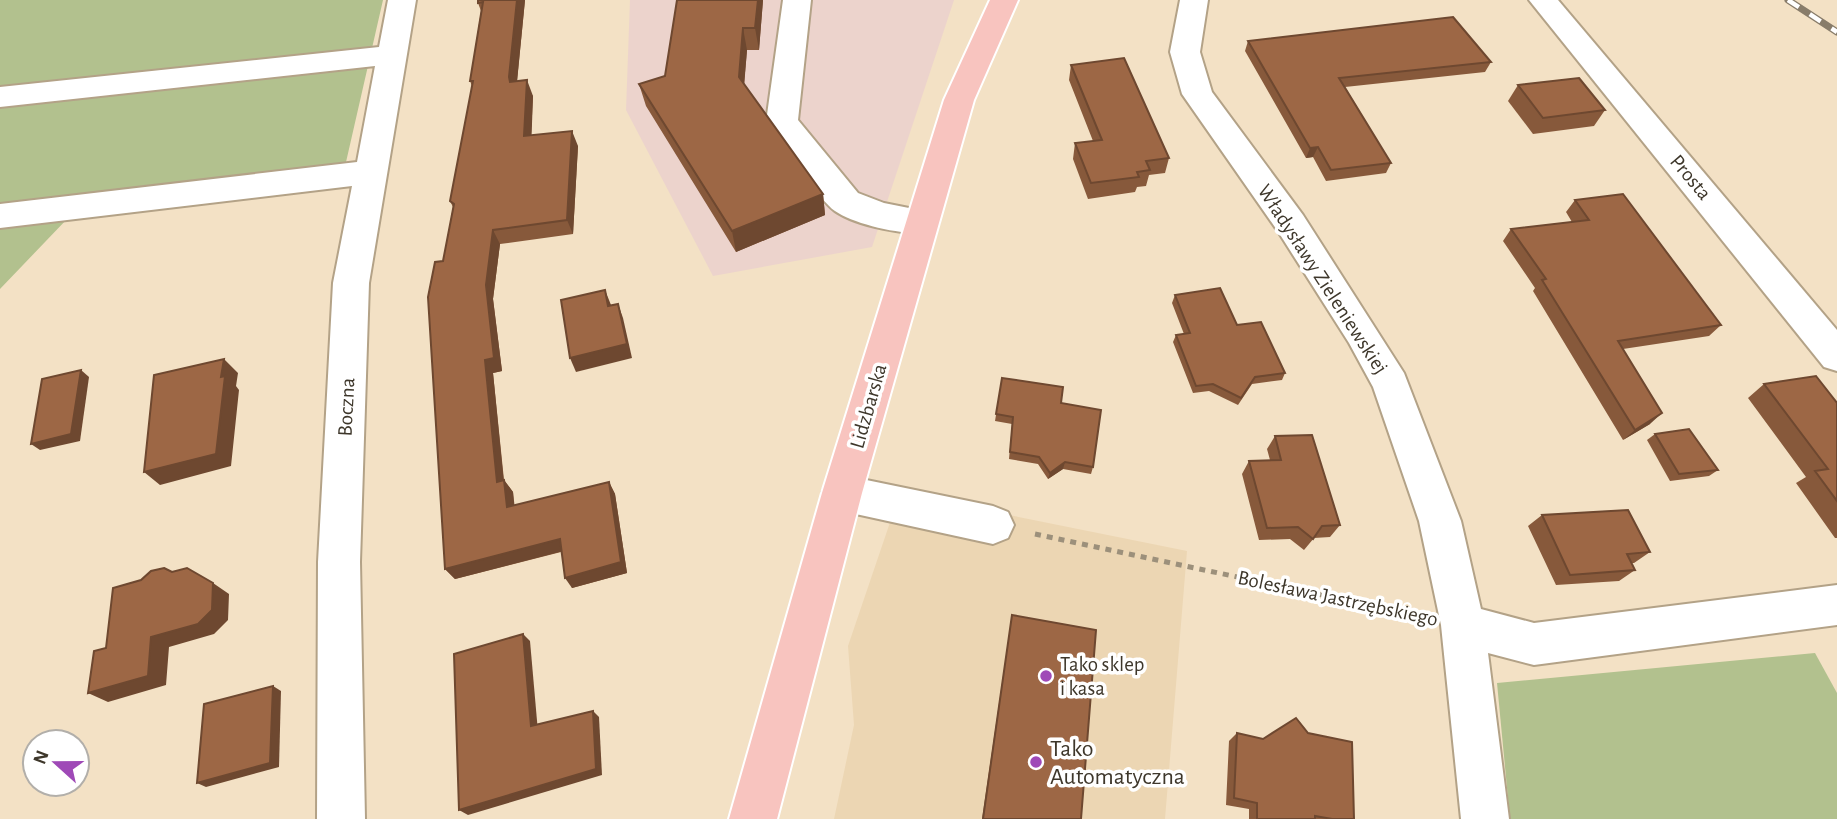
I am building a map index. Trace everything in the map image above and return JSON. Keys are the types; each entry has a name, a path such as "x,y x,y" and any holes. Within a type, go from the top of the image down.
{"main road":[{"name":"Lidzbarska","path":"753,819 842,493 959,100 1004,0"}],"street":[{"name":"Boczna","path":"341,819 339,562 351,283 402,0"},
{"path":"797,0 782,122 846,202 880,215 922,222"},
{"name":"Władysławy Zieleniewskiej","path":"1194,0 1185,51 1197,94 1291,224 1362,333 1391,384 1440,521 1463,625 1485,819"},
{"name":"Prosta","path":"1543,0 1837,356"},
{"path":"0,97 390,55"},
{"path":"0,216 370,172"},
{"path":"842,493 993,525"},
{"name":"Bolesława Jastrzębskiego","path":"1463,625 1534,645 1837,605"}],"path":[{"name":"Bolesława Jastrzębskiego","path":"993,525 1463,625"}],"shaded area":[{"path":"630,0 954,0 872,247 713,276 626,110"},
{"path":"900,493 1187,551 1165,819 834,819 854,725 848,646"}],"green space":[{"path":"0,0 383,0 341,184 68,218 0,289"},
{"path":"1815,653 1837,693 1837,819 1510,819 1497,683"}],"building":[{"path":"478,0 517,0 509,77 510,82 527,80 524,136 572,131 567,220 493,230 486,285 494,358 485,360 497,482 504,480 507,507 609,482 621,562 565,578 560,539 445,569 428,297 435,262 443,261 454,204 450,201 473,81 470,81 483,2 478,3"},
{"path":"677,0 758,0 755,28 743,28 739,77 823,194 732,231 639,84 665,76"},
{"path":"1453,17 1491,62 1339,78 1391,163 1331,170 1318,147 1310,148 1248,41"},
{"path":"1124,58 1169,158 1146,161 1150,170 1137,172 1139,177 1091,183 1075,143 1102,140 1071,65"},
{"path":"1579,78 1605,110 1543,118 1518,85"},
{"path":"1623,194 1721,325 1618,341 1662,413 1635,430 1542,280 1546,279 1511,229 1589,220 1575,200"},
{"path":"1220,288 1237,325 1261,322 1285,373 1255,377 1241,398 1213,384 1196,386 1176,335 1190,333 1175,295"},
{"path":"605,290 608,306 618,304 627,344 570,358 561,300"},
{"path":"224,359 221,377 225,376 216,454 144,472 154,375"},
{"path":"81,370 71,434 31,444 42,379"},
{"path":"1816,376 1837,403 1837,501 1815,471 1828,469 1764,384"},
{"path":"1002,378 1063,387 1061,403 1101,410 1093,467 1065,462 1050,473 1039,457 1010,452 1013,417 996,414"},
{"path":"1689,429 1718,470 1679,474 1655,434"},
{"path":"1312,435 1340,525 1322,526 1313,539 1298,527 1267,528 1249,461 1281,460 1275,436"},
{"path":"1628,510 1650,552 1627,554 1635,570 1570,575 1542,515"},
{"path":"164,568 172,572 187,568 213,583 212,610 198,624 151,637 148,676 88,693 94,651 106,648 113,588 141,580 151,571"},
{"path":"1012,615 1096,630 1081,819 983,819"},
{"path":"523,634 531,726 593,711 596,769 459,810 454,654"},
{"path":"273,686 270,763 197,783 204,704"},
{"path":"1296,718 1308,733 1352,742 1354,819 1315,816 1315,819 1257,819 1257,803 1234,798 1237,733 1263,739"}],"railway":[{"path":"1788,0 1837,32"}],"place":[{"name":"Tako sklep i kasa","path":"1046,676"},
{"name":"Tako Automatyczna","path":"1036,762"}]}
